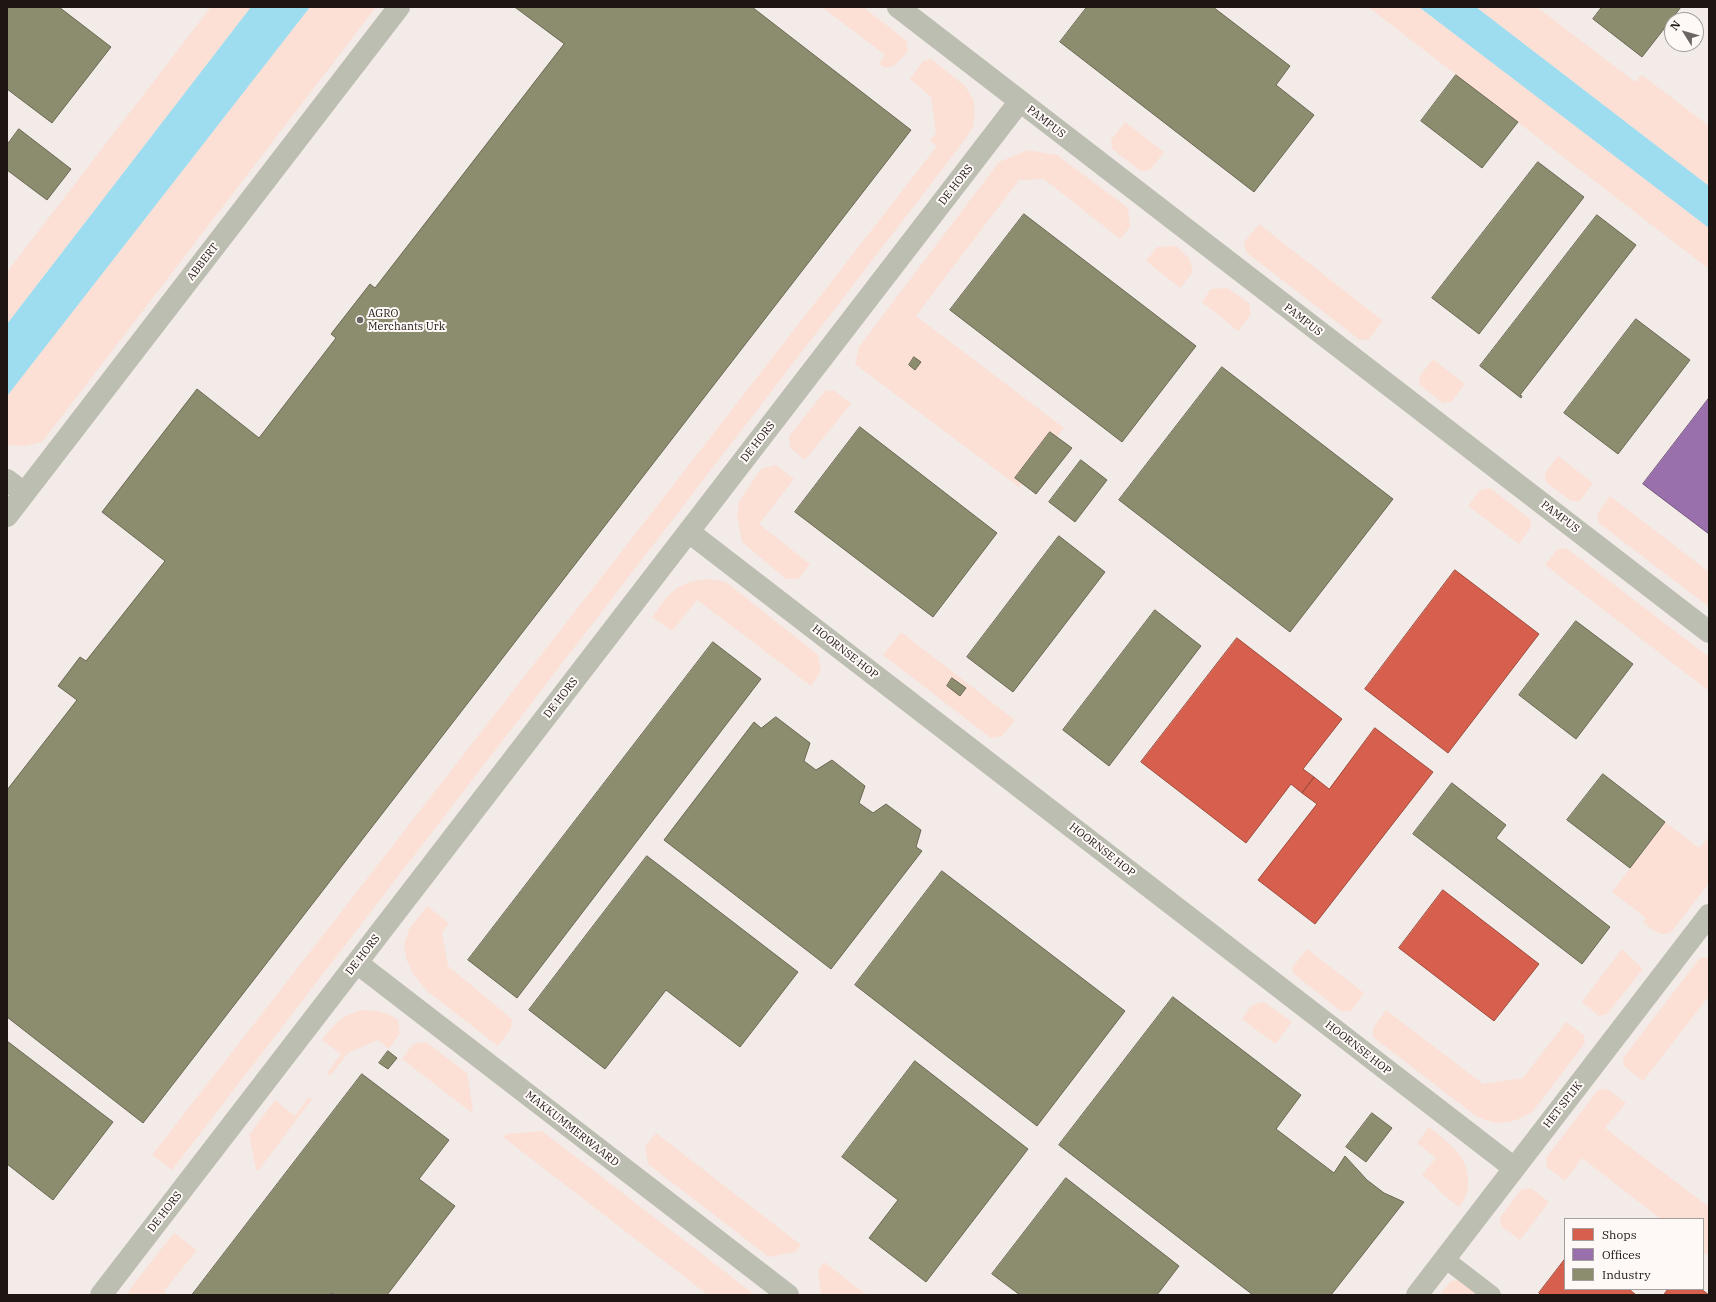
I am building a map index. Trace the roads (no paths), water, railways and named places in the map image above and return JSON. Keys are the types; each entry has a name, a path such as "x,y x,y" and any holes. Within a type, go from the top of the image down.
{"street":[{"name":"ABBERT","path":"7,516 399,7"},
{"name":"PAMPUS","path":"898,7 1709,632"},
{"name":"DE HORS","path":"101,1295 1020,101"},
{"path":"7,480 24,494"},
{"name":"HOORNSE HOP","path":"689,532 1514,1168"},
{"name":"HET SPIJK","path":"1417,1295 1709,915"},
{"name":"MAKKUMMERWAARD","path":"357,963 788,1295"}],"lane":[{"path":"1445,1259 1488,1294"}],"water":[{"path":"251,7 310,7 7,396 7,324"},
{"path":"1419,7 1476,7 1709,186 1709,228"}],"place":[{"name":"AGRO Merchants Urk","path":"360,320"}]}
